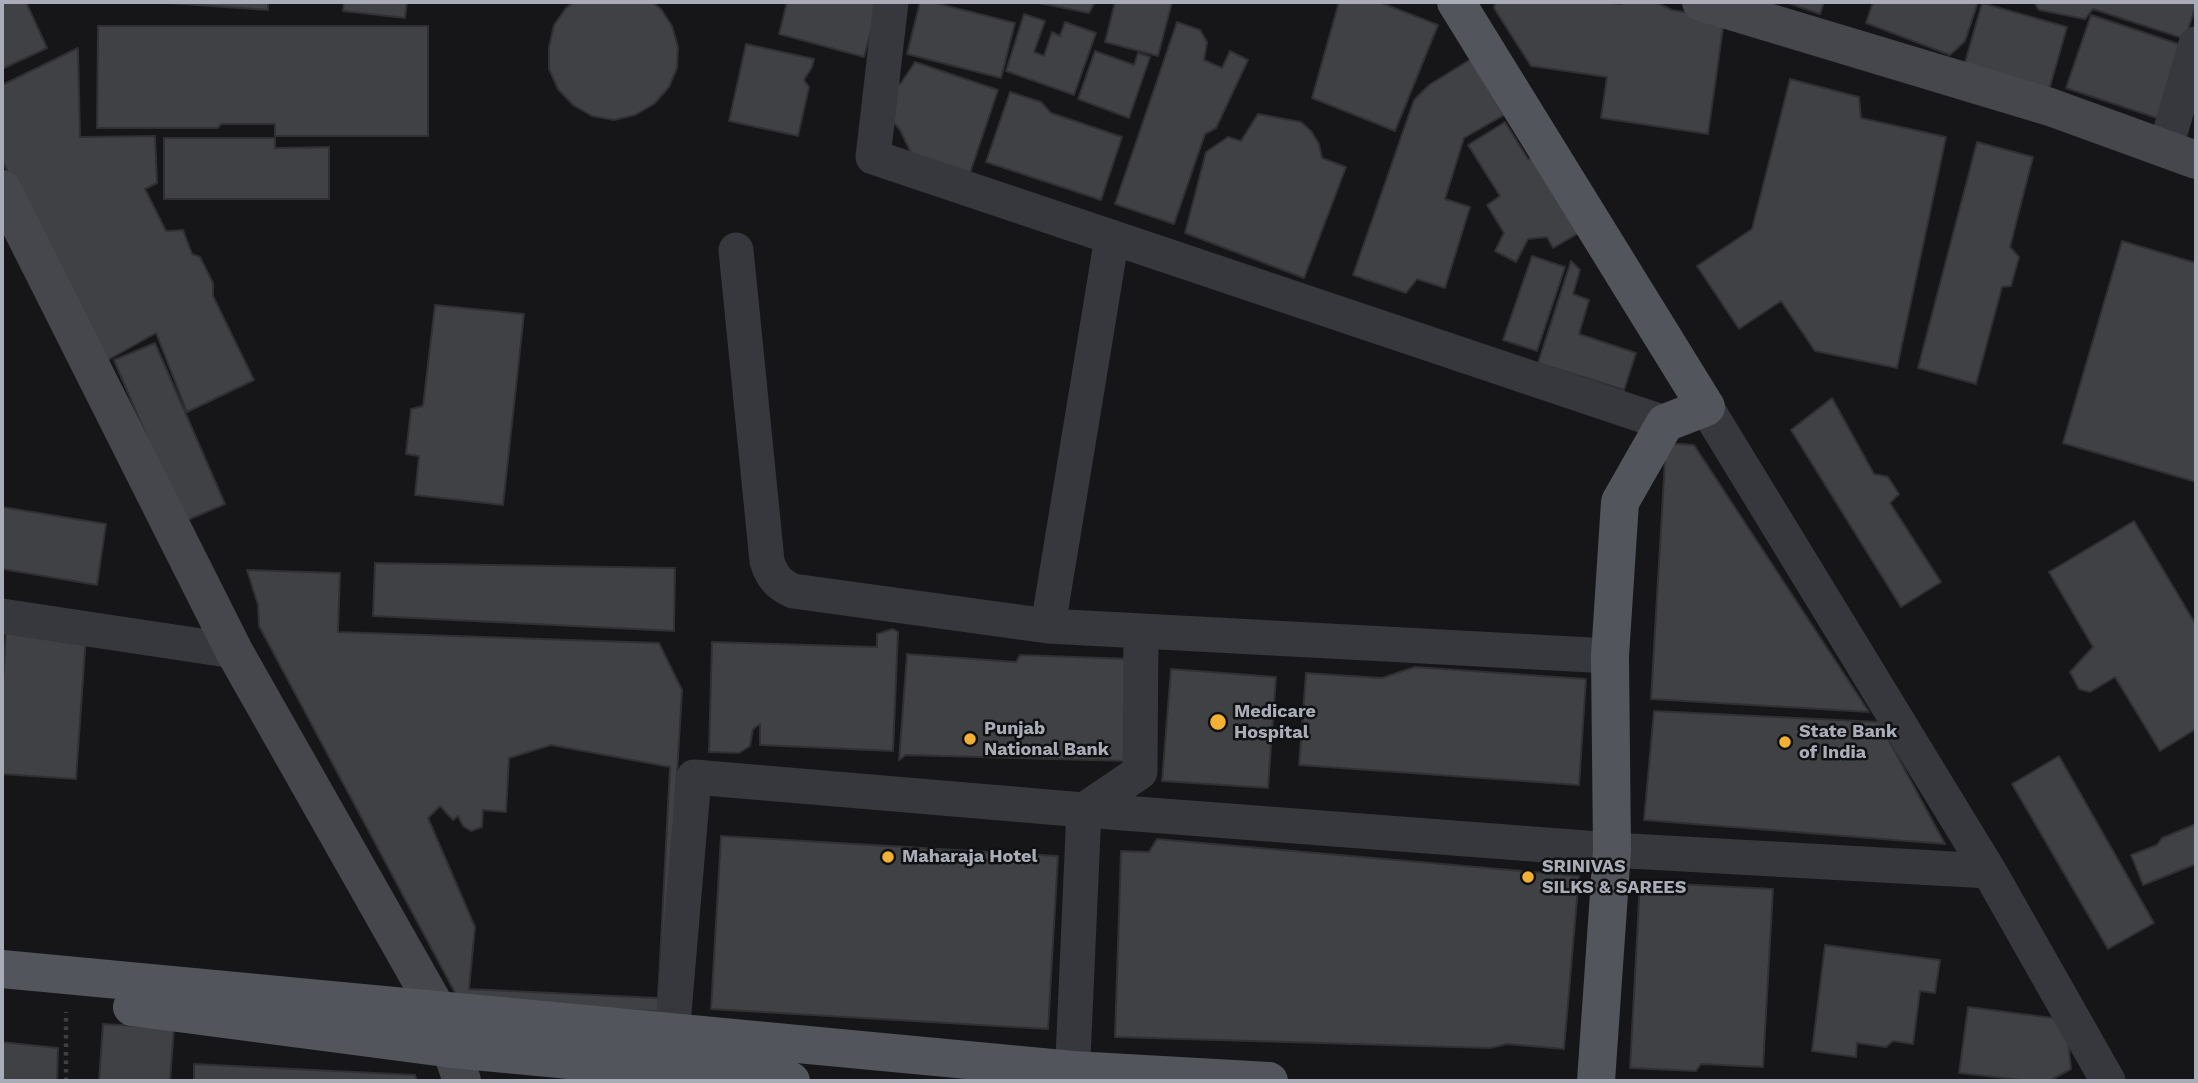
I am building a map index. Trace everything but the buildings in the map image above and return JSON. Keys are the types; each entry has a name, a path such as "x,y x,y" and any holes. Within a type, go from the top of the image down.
{"main road":[{"path":"1456,2 1706,407 1665,423 1620,502 1610,656 1612,850 1596,1081"},
{"path":"2,970 673,1031 1072,1076 1269,1081"},
{"path":"2,995 66,998 458,1065 669,1071 790,1081"}],"street":[{"path":"891,2 873,157 1665,423"},
{"path":"1700,2 2050,107 2180,155 2196,44"},
{"path":"2,188 234,651 438,1011 458,1065"},
{"path":"1048,626 1112,237"},
{"path":"736,250 767,561 771,575 781,586 793,591 1048,626 1610,656"},
{"path":"1706,407 1989,871 2108,1081"},
{"path":"2,616 234,651"},
{"path":"1084,810 1140,772 1141,631"},
{"path":"669,1071 694,777 1612,850 1989,871"},
{"path":"1072,1076 1084,810"}],"path":[{"path":"66,998 66,1081"}],"place":[{"name":"Medicare Hospital","path":"1218,722"},
{"name":"Punjab National Bank","path":"970,739"},
{"name":"State Bank of India","path":"1785,742"},
{"name":"Maharaja Hotel","path":"888,857"},
{"name":"SRINIVAS SILKS & SAREES","path":"1528,877"}]}
